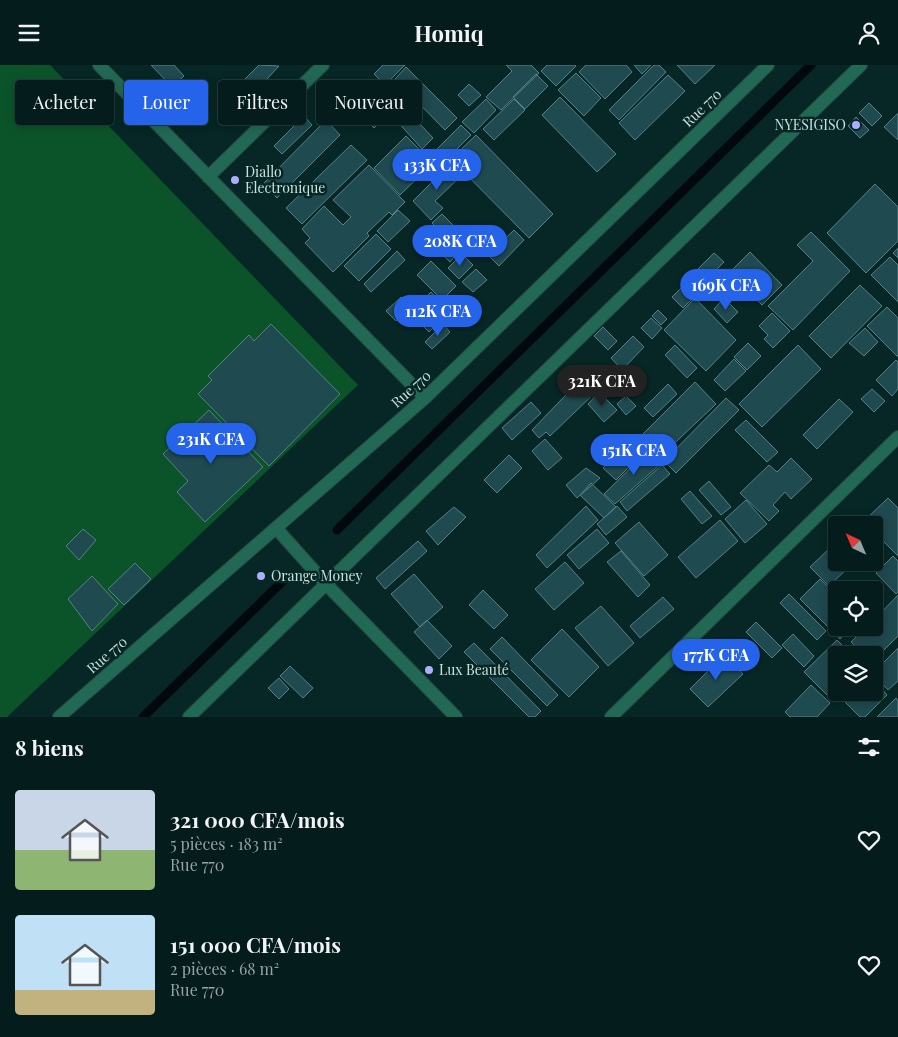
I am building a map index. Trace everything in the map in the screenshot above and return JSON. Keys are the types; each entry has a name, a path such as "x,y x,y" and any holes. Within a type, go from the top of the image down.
{"street":[{"path":"98,65 424,398"},
{"path":"208,177 323,65"},
{"name":"Rue 770","path":"59,717 424,398 768,65"},
{"path":"189,717 861,65"},
{"path":"611,717 898,437"},
{"path":"276,528 326,585 456,717"}],"green space":[{"path":"0,65 50,65 64,80 15,80 15,125 108,125 358,385 7,717 0,717"}],"building":[{"path":"151,65 174,65 184,76 180,80 165,80"},
{"path":"259,65 279,66 266,80 245,79"},
{"path":"383,65 405,65 390,80 380,80 374,74"},
{"path":"506,65 531,65 539,73 501,110 486,97 512,71"},
{"path":"547,65 576,66 556,86 541,71"},
{"path":"586,65 626,65 632,72 605,99 579,72"},
{"path":"634,65 651,65 642,74"},
{"path":"654,65 659,65 666,72 619,120 609,110"},
{"path":"677,65 715,65 695,84"},
{"path":"406,67 419,80 396,80"},
{"path":"576,73 601,98 584,116 558,90"},
{"path":"536,74 548,86 525,109 513,97"},
{"path":"668,75 685,91 635,140 619,123"},
{"path":"422,83 457,118 445,130 422,107"},
{"path":"469,84 481,95 469,106 458,95"},
{"path":"560,97 616,154 597,172 542,115"},
{"path":"486,99 496,110 474,133 462,122"},
{"path":"514,99 525,110 494,140 483,129"},
{"path":"869,103 882,116 872,126 859,113"},
{"path":"898,114 898,140 884,127"},
{"path":"856,117 869,130 860,138 848,126"},
{"path":"306,118 312,125 282,154 274,146 295,125 306,125"},
{"path":"321,125 331,125 340,135 277,198 263,184"},
{"path":"400,125 421,125 433,138 422,149"},
{"path":"461,125 471,135 444,162 434,152"},
{"path":"476,135 553,214 529,238 451,159"},
{"path":"406,136 433,163 400,195 374,168"},
{"path":"351,145 367,160 302,224 286,208"},
{"path":"451,163 463,174 435,201 443,208 431,220 413,201"},
{"path":"369,165 405,202 392,215 389,212 367,233 369,236 333,272 305,243 310,238 302,229 324,206 343,225 351,217 333,200"},
{"path":"875,184 898,207 898,241 866,273 827,233"},
{"path":"398,210 410,221 388,242 377,231"},
{"path":"442,214 466,238 456,247 432,223"},
{"path":"514,230 524,240 499,266 488,255"},
{"path":"811,232 850,271 793,330 768,306 813,261 797,245"},
{"path":"376,234 391,249 359,281 344,266"},
{"path":"441,236 458,253 450,262 432,245"},
{"path":"898,248 898,258 893,253"},
{"path":"397,251 405,260 371,292 364,284"},
{"path":"750,252 782,285 762,305 730,272"},
{"path":"714,253 724,262 692,294 682,285"},
{"path":"462,254 473,265 459,279 448,268"},
{"path":"890,257 898,265 898,302 871,275"},
{"path":"431,261 456,286 442,300 417,275"},
{"path":"476,269 487,280 473,292 462,282"},
{"path":"860,285 882,306 831,358 809,336"},
{"path":"681,288 692,299 683,308 672,297"},
{"path":"431,292 449,311 429,332 410,313"},
{"path":"401,297 410,306 396,321 386,311"},
{"path":"695,298 736,340 706,371 664,330"},
{"path":"724,298 738,312 727,323 714,309"},
{"path":"887,307 898,318 898,357 867,326"},
{"path":"658,310 667,319 661,325 652,316"},
{"path":"772,313 790,331 773,348 764,339 768,335 759,326"},
{"path":"651,318 662,328 652,339 641,328"},
{"path":"271,324 340,394 269,466 198,394 212,380 208,376 249,335 254,341"},
{"path":"443,324 450,332 432,349 425,342"},
{"path":"603,327 617,341 608,350 594,336"},
{"path":"865,328 878,342 864,356 849,343"},
{"path":"633,336 644,347 622,370 611,358"},
{"path":"748,343 761,356 747,370 734,357"},
{"path":"675,345 697,368 687,378 665,355"},
{"path":"798,345 821,369 762,427 739,404"},
{"path":"734,359 746,371 725,391 714,380"},
{"path":"896,360 898,362 898,389 892,396 876,380"},
{"path":"585,375 599,389 550,436 546,432 539,438 532,430"},
{"path":"695,382 716,404 661,456 641,436"},
{"path":"668,384 677,394 653,417 644,408"},
{"path":"872,389 885,401 874,412 861,399"},
{"path":"599,392 617,410 604,422 588,404"},
{"path":"626,396 636,406 626,415 617,404"},
{"path":"726,398 739,410 676,473 664,461"},
{"path":"839,399 853,412 817,449 803,435"},
{"path":"531,402 541,413 512,440 502,428"},
{"path":"209,410 263,467 205,522 177,492 188,481 163,454"},
{"path":"746,420 778,452 767,462 735,430"},
{"path":"545,439 562,458 548,470 532,451"},
{"path":"651,448 664,461 615,504 604,494"},
{"path":"509,455 522,468 497,493 484,480"},
{"path":"615,457 629,467 616,480 603,468"},
{"path":"791,458 812,479 791,499 785,492 773,505 779,511 769,521 740,493 769,465 777,472"},
{"path":"662,465 670,474 627,511 620,502"},
{"path":"586,468 600,478 577,498 566,485"},
{"path":"709,481 731,507 721,515 699,490"},
{"path":"591,483 616,507 604,518 580,495"},
{"path":"690,491 712,516 702,524 681,499"},
{"path":"888,498 898,508 898,556 883,541 883,516 869,516"},
{"path":"746,500 767,524 745,543 725,519"},
{"path":"586,506 598,520 547,568 536,555"},
{"path":"617,506 627,517 606,535 597,524"},
{"path":"454,507 466,517 438,545 426,531"},
{"path":"720,520 738,541 696,578 678,557"},
{"path":"639,522 668,555 644,576 615,543"},
{"path":"83,529 96,540 79,560 66,546"},
{"path":"597,529 609,543 579,569 567,555"},
{"path":"418,541 427,551 385,589 376,578"},
{"path":"828,550 828,571 845,571 834,581 828,581 828,585 810,567"},
{"path":"621,551 650,585 638,597 607,562"},
{"path":"893,556 898,561 898,592 896,594 876,573 883,571 883,566"},
{"path":"565,562 584,583 554,610 535,589"},
{"path":"135,563 151,579 124,605 108,589"},
{"path":"414,574 443,607 420,627 391,594"},
{"path":"92,576 118,604 92,631 68,599"},
{"path":"820,579 828,587 828,627 800,599"},
{"path":"483,590 508,615 494,629 469,605"},
{"path":"789,594 826,631 817,640 780,603"},
{"path":"898,595 898,636 883,651 883,646 855,646 851,642 857,636 883,636 883,611"},
{"path":"663,597 674,609 640,638 630,626"},
{"path":"601,606 634,643 608,666 575,628"},
{"path":"427,620 452,646 439,659 414,632"},
{"path":"756,622 782,648 772,658 746,632"},
{"path":"562,629 599,667 569,697 531,660"},
{"path":"793,634 814,656 804,667 782,645"},
{"path":"502,637 558,695 547,706 490,649"},
{"path":"837,640 843,646 831,646"},
{"path":"474,643 541,711 535,717 529,717 464,652"},
{"path":"898,648 898,681 888,690 883,685 883,663"},
{"path":"828,649 828,696 804,672"},
{"path":"724,655 743,674 708,707 690,689"},
{"path":"290,666 313,688 303,698 280,676"},
{"path":"279,678 289,689 279,699 268,688"},
{"path":"811,685 830,703 817,717 790,717 785,712"},
{"path":"883,690 887,695 883,699"},
{"path":"896,698 898,701 898,717 877,717"},
{"path":"844,701 881,701 865,717 860,717"}],"waterway":[{"path":"337,530 811,65"},
{"path":"143,717 286,578"}],"place":[{"name":"NYESIGISO","path":"856,125"},
{"name":"Diallo Electronique","path":"235,180"},
{"name":"Orange Money","path":"261,576"},
{"name":"Lux Beauté","path":"429,670"}]}
